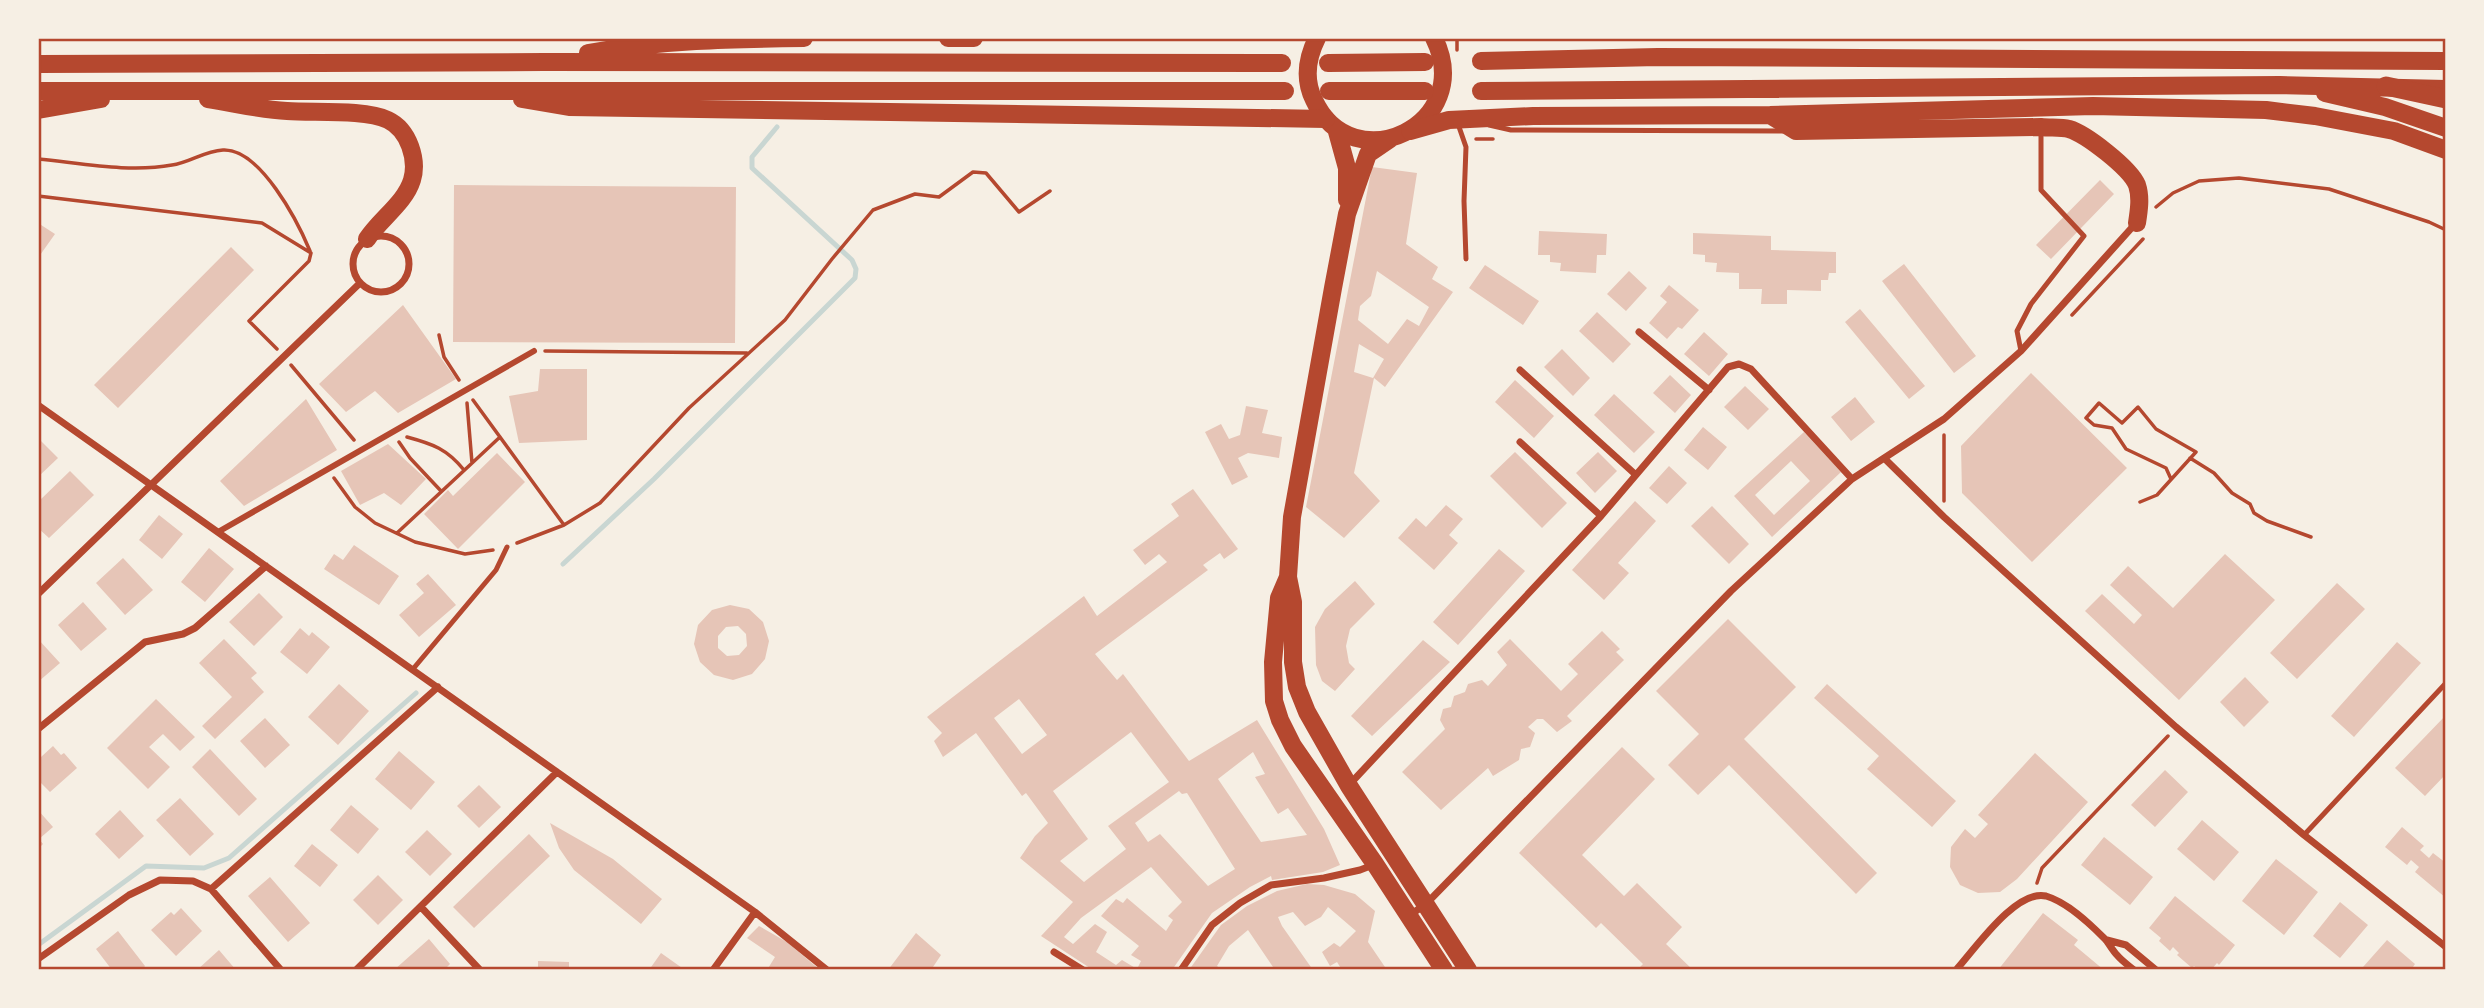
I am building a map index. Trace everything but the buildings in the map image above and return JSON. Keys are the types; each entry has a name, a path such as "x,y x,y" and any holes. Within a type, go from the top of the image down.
{"highway":[{"path":"2386,86 2445,99"}],"main road":[{"path":"544,62 633,45 675,41 804,38"},
{"path":"948,38 974,38"},
{"path":"1317,38 1307,72 1312,97 1327,119 1347,168 1347,214"},
{"path":"1410,131 1427,117 1430,99 1441,90 1441,55 1434,38"},
{"path":"1481,61 1672,57 2445,61"},
{"path":"1328,63 1425,62"},
{"path":"38,64 1282,63"},
{"path":"2280,85 2385,107 2445,128"},
{"path":"1481,91 2280,85 2445,89"},
{"path":"38,110 152,90 285,111 368,116 388,120 400,130 413,155 412,181 404,198 378,223 367,239"},
{"path":"38,91 1285,91"},
{"path":"471,91 569,107 1327,119 1368,140 1390,139"},
{"path":"1329,91 1373,91 1430,99"},
{"path":"1468,970 1349,786 1307,712 1297,687 1293,662 1293,601 1288,577 1292,517 1347,214 1368,154 1390,139 1410,131 1461,120 2093,106 2266,110 2315,116 2394,131 2445,150"},
{"path":"1883,131 1931,110"},
{"path":"1770,114 1796,131 2041,127 2070,129 2123,166 2136,183 2140,206 2137,222"},
{"path":"1288,577 1279,598 1273,662 1274,701 1293,746 1444,970"}],"street":[{"path":"1409,916 1426,904 1731,591 1852,479 1944,419 2021,351 2137,222"},
{"path":"385,236 394,239 406,251 408,268 400,284 378,292 360,283 355,276 353,257 367,239 385,236"},
{"path":"38,594 153,486 360,283"},
{"path":"1639,332 1709,390"},
{"path":"218,532 534,351"},
{"path":"1349,786 1601,516 1728,367 1739,364 1751,369 1852,479"},
{"path":"1520,370 1636,475"},
{"path":"38,405 755,912 827,970"},
{"path":"1520,442 1601,516"},
{"path":"1885,459 1944,517 2176,727 2304,835 2445,947"},
{"path":"38,729 145,642 183,634 195,628 266,566"},
{"path":"211,889 438,687"},
{"path":"356,970 557,772"},
{"path":"1181,970 1212,925 1240,903 1271,886 1360,870 1375,864"},
{"path":"38,959 129,895 160,880 193,881 211,889 281,970"},
{"path":"1956,970 2010,910 2029,897 2037,896 2057,901 2106,940 2117,955 2134,970"},
{"path":"421,906 480,970"},
{"path":"713,970 755,912"},
{"path":"2106,940 2126,945 2156,970"},
{"path":"1054,952 1083,970"}],"lane":[{"path":"1466,259 1466,147 1461,120 1511,130 1796,131"},
{"path":"2021,351 2017,331 2031,304 2084,236 2040,190 2041,127"},
{"path":"412,670 496,570 507,547"},
{"path":"2304,835 2445,683"}],"path":[{"path":"38,159 139,167 174,165 198,155 226,150 252,160 273,185 302,230 311,253 309,261"},
{"path":"326,468 355,507 375,523 415,542 465,554 507,547 564,526 600,503 689,408 785,320 873,210 915,194 939,197 973,172 986,173 1019,212 1050,191"},
{"path":"2174,193 2199,181 2239,177 2329,189 2429,222 2445,230"},
{"path":"38,196 262,223 311,253"},
{"path":"439,335 444,357 564,526"},
{"path":"534,351 749,353"},
{"path":"466,390 472,463"},
{"path":"2140,502 2157,495 2196,452 2157,429 2138,407 2122,423 2099,403 2086,418 2094,425 2112,428 2126,449 2144,455 2166,468 2171,479"},
{"path":"1944,419 1944,517"},
{"path":"392,432 433,444 452,455 464,470"},
{"path":"392,432 410,458 441,491"},
{"path":"397,533 500,437"},
{"path":"2190,458 2214,474 2232,493 2250,503 2254,513 2260,517 2311,537"},
{"path":"2037,896 2042,868 2176,727"}],"waterway":[{"path":"563,564 654,479 855,278 856,269 852,260 752,168 752,157 777,127"},
{"path":"38,945 146,866 204,868 229,858 416,693"}]}
